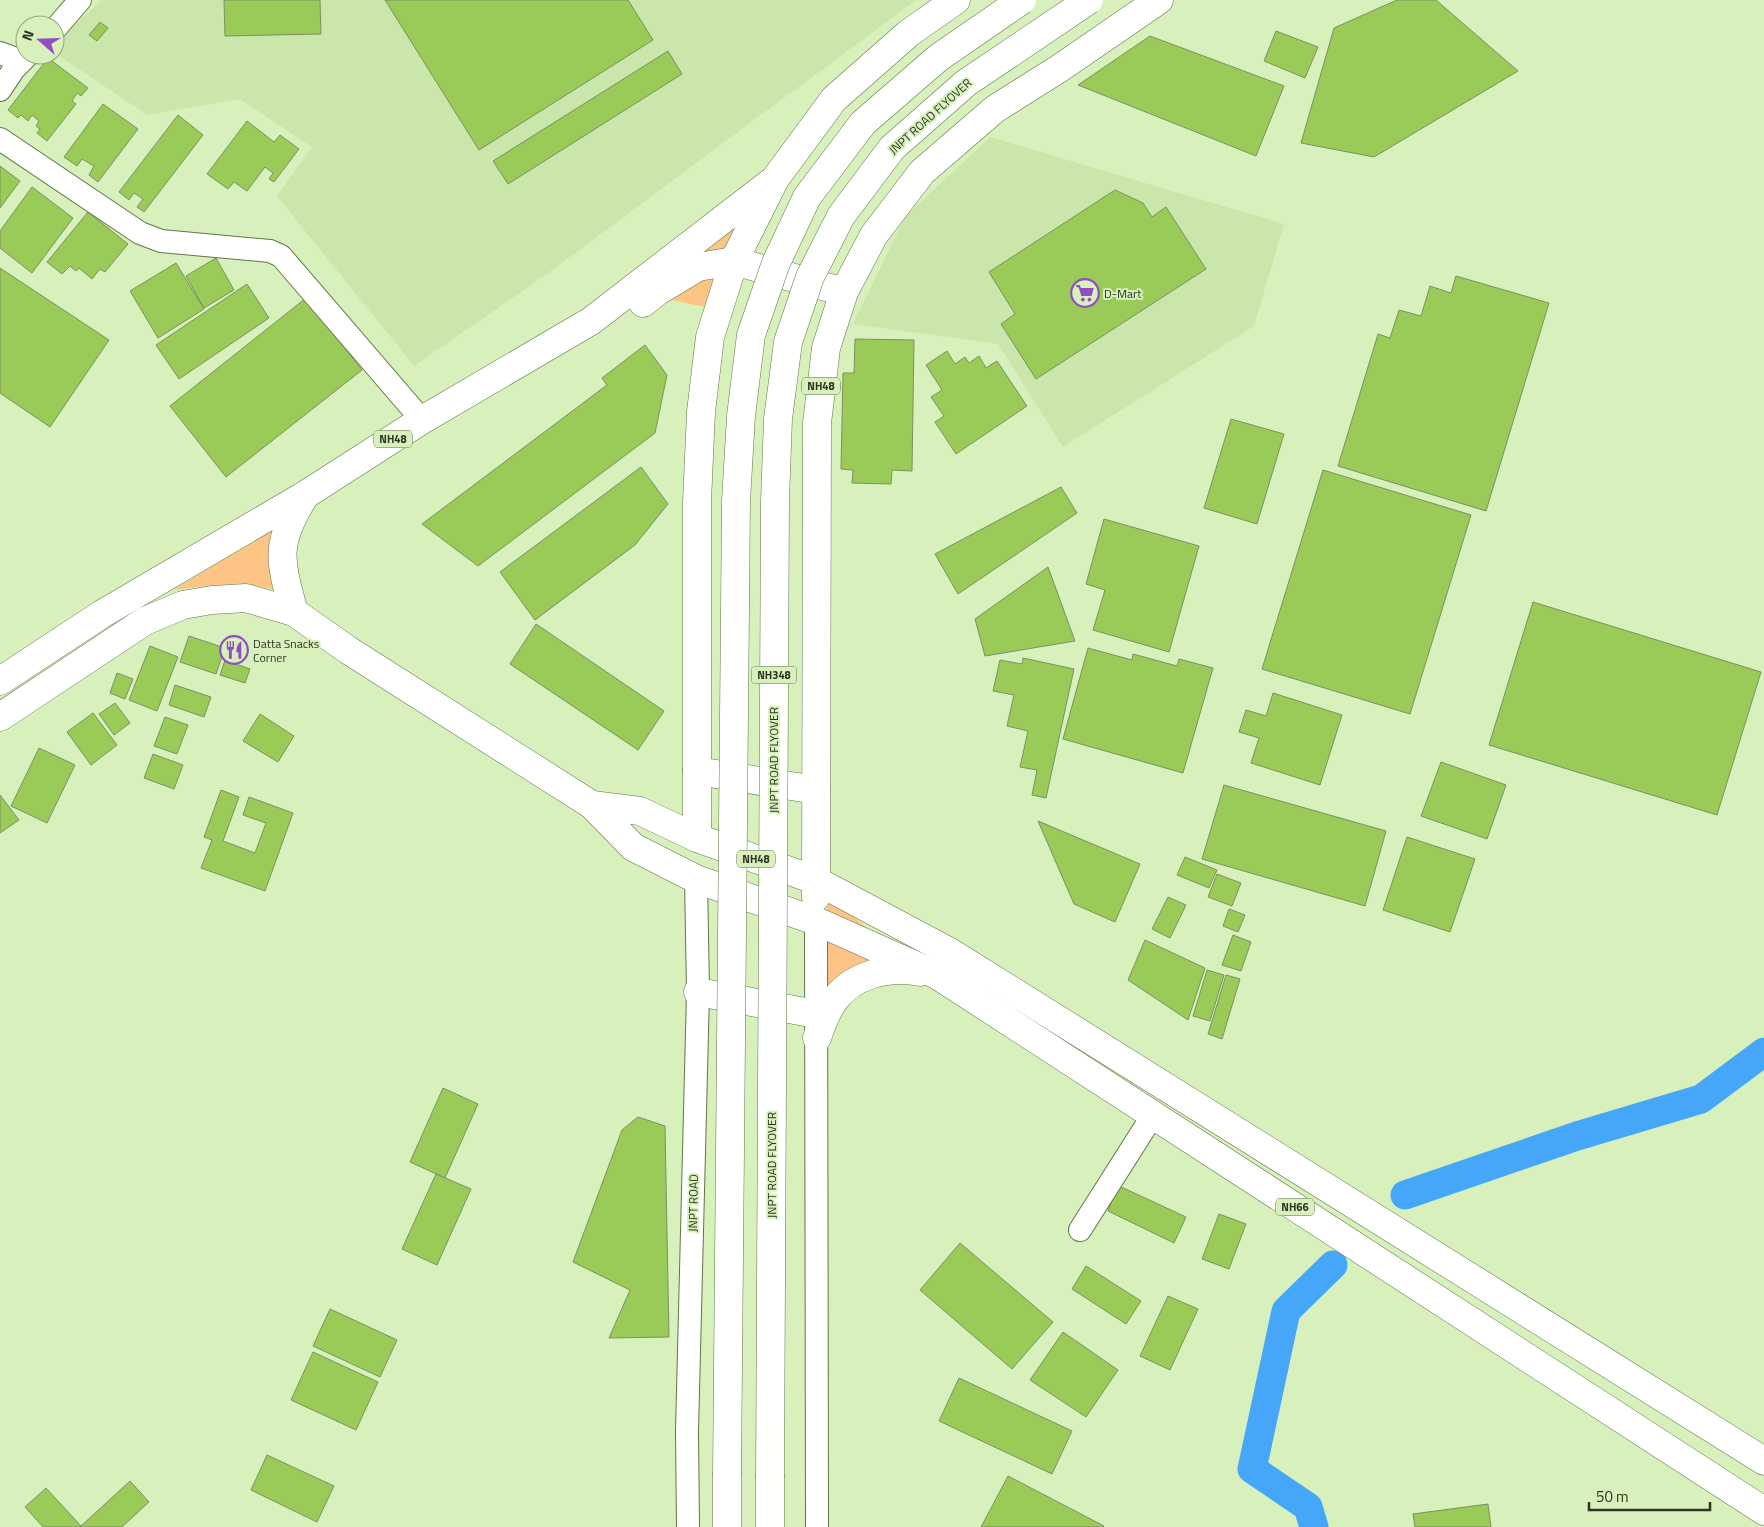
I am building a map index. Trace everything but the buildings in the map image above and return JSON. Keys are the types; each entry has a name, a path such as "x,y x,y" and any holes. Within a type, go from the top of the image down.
{"highway":[{"name":"NH48","path":"0,681 102,614 305,495 422,420 591,321 775,179 834,99 910,33 956,0"},
{"name":"NH348","path":"727,1527 736,501 741,416 751,335 776,264 807,197 863,123 938,58 1022,0"},
{"name":"JNPT ROAD FLYOVER","path":"770,1527 774,501 778,419 788,342 810,277 841,216 892,148 966,83 1089,0"},
{"name":"NH48","path":"816,921 817,423 826,348 844,292 874,235 922,172 995,109 1060,68 1159,0"},
{"path":"697,838 697,502 701,412 710,337 734,261 775,179"},
{"path":"591,321 624,318 658,291 698,267 734,261 844,292"},
{"path":"301,617 285,578 282,553 288,526 305,495"},
{"path":"0,717 145,621 183,605 212,600 246,598 301,617 348,650 592,805 633,847 696,879 816,921"},
{"path":"697,771 816,790"},
{"name":"NH48","path":"592,805 640,811 697,838 815,880"},
{"name":"NH66","path":"815,880 959,958 1764,1461"},
{"name":"NH66","path":"816,921 937,975 1764,1511"},
{"path":"698,992 817,1026 834,1001 848,986 859,978 888,971 914,971 937,975"}],"street":[{"path":"65,17 80,0"},
{"path":"0,53 15,56"},
{"path":"0,90 18,65"},
{"path":"0,139 140,233 161,241 270,252 281,256 422,420"},
{"name":"JNPT ROAD","path":"688,1527 688,1412 698,992 696,879"},
{"path":"816,921 817,1527"},
{"path":"1080,1230 1153,1115"}],"shaded area":[{"path":"101,0 916,0 540,279 414,366 277,196 312,147 240,99 147,115 65,60 65,34"},
{"path":"990,137 1284,224 1254,326 1063,447 998,344 853,324 905,217"},
{"path":"741,219 726,248 705,307 667,299 633,298"},
{"path":"275,528 275,589 238,584 173,590"},
{"path":"827,895 906,960 827,989"}],"waterway":[{"path":"1405,1195 1577,1136 1701,1099 1764,1052"},
{"path":"1314,1527 1308,1507 1252,1469 1286,1311 1333,1265"}],"place":[{"name":"D-Mart","path":"1085,293"},
{"name":"Datta Snacks Corner","path":"234,650"}]}
